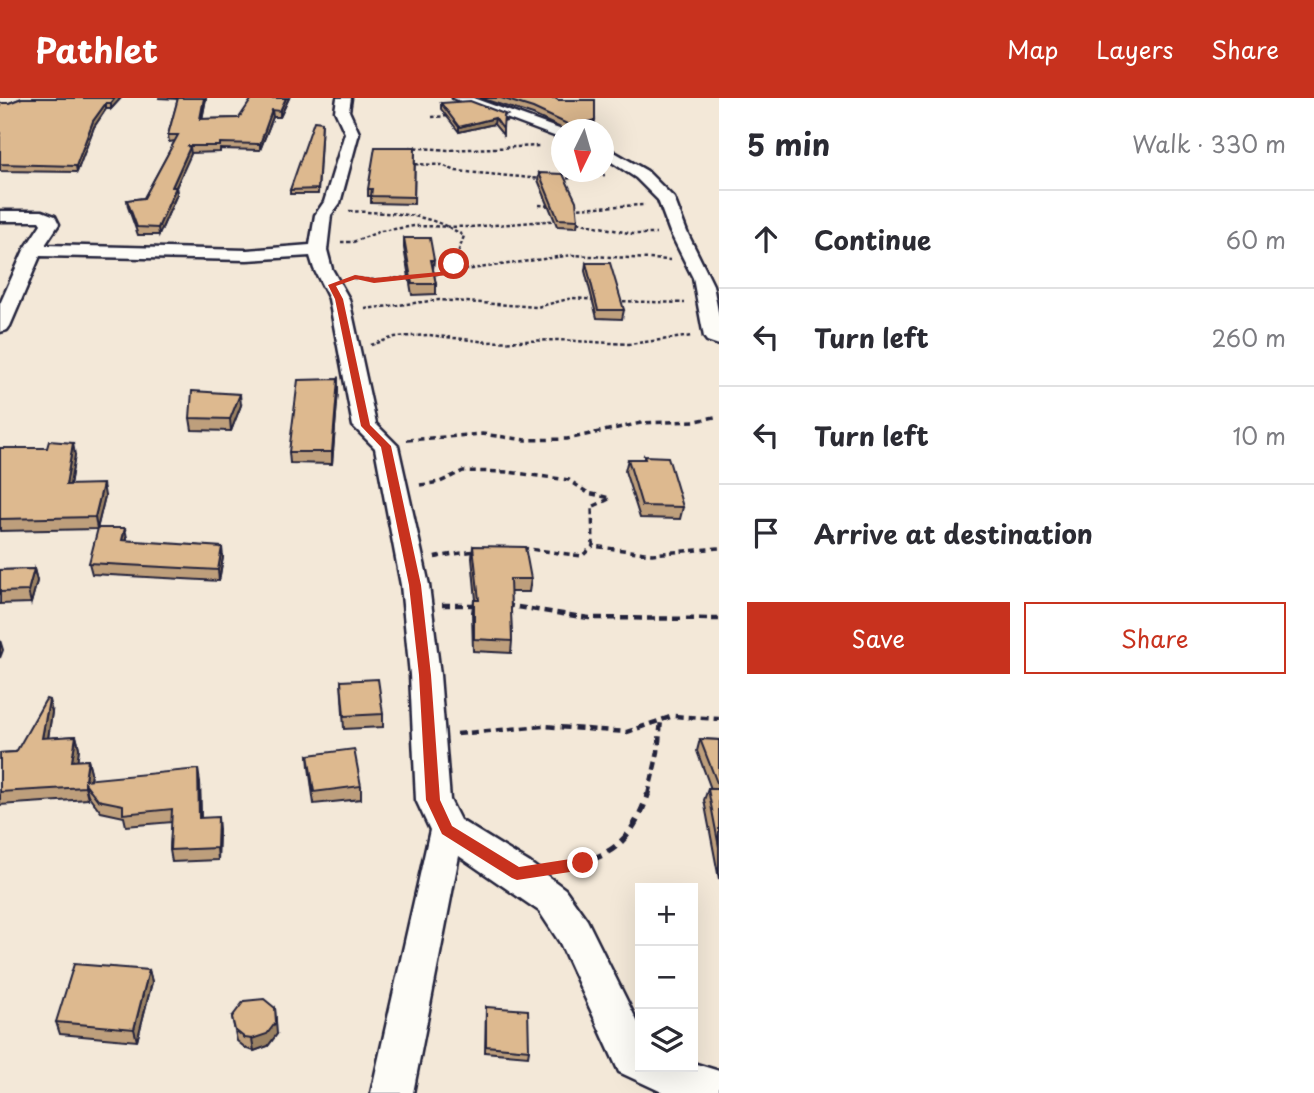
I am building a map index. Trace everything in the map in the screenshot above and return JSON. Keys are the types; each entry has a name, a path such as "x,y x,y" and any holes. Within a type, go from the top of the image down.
{"street":[{"path":"344,98 342,111 352,133 339,183 323,215 319,246 323,269 342,311 365,426 386,446 410,562 417,602 433,800 447,830 517,874 552,900 574,932 635,1058"},
{"path":"460,98 551,131"},
{"path":"614,157 650,182 670,205 678,232 701,275 707,303 707,320 717,338"},
{"path":"0,216 42,216 50,223 33,250 0,326"},
{"path":"33,250 247,255 319,246"},
{"path":"392,1093 447,830"},
{"path":"664,1072 699,1087 719,1092"}],"path":[{"path":"402,147 519,149 543,146"},
{"path":"404,164 442,165 456,171 544,179"},
{"path":"614,174 637,172"},
{"path":"539,205 562,207"},
{"path":"571,207 670,205"},
{"path":"327,210 415,215 442,222 464,236 454,264 454,273"},
{"path":"319,246 353,242 381,231 414,226 580,221 633,234 678,232"},
{"path":"332,285 355,277 374,280 454,273 572,255 694,260"},
{"path":"342,311 439,300 514,307 546,306 572,298 604,300"},
{"path":"617,301 707,303"},
{"path":"349,349 380,344 396,337 429,335 488,342 558,340 628,344 683,336 717,338"},
{"path":"386,446 416,437 470,434 526,440 567,439 641,424 696,421 719,416"},
{"path":"395,490 440,482 463,471 508,472 569,480 588,493 610,498 592,507 593,546 582,556 510,549"},
{"path":"593,546 652,554 719,548"},
{"path":"410,562 460,552 485,551"},
{"path":"417,602 491,605"},
{"path":"503,605 516,604 589,618 719,619"},
{"path":"429,735 543,726 627,732 673,716 719,719"},
{"path":"517,874 583,863 618,847 648,800 661,744 661,720"}],"building":[{"path":"22,98 115,98 111,103 106,103 93,121 76,166 0,164 0,103"},
{"path":"178,98 204,98 200,119 239,118 251,98 286,98 280,111 272,110 260,144 187,146 190,147 172,187 176,187 158,228 137,227 127,200 144,198 178,135 168,135"},
{"path":"501,98 595,100 595,119 556,119"},
{"path":"470,101 507,115 504,116 503,129 495,118 459,127 441,103"},
{"path":"314,121 322,122 318,189 290,190"},
{"path":"375,147 415,147 414,197 371,196 372,189 368,189"},
{"path":"539,173 551,174 551,182 567,182 576,201 578,220 558,219"},
{"path":"404,238 430,238 436,284 412,284"},
{"path":"586,263 610,263 624,310 598,310"},
{"path":"338,379 332,452 289,452 298,380"},
{"path":"192,391 240,394 230,419 190,418"},
{"path":"49,441 73,443 66,485 103,484 95,517 0,519 0,448 47,448"},
{"path":"644,456 668,457 683,507 642,506 628,459 645,459"},
{"path":"98,528 125,528 122,540 222,547 218,570 89,563"},
{"path":"473,546 525,547 531,579 510,579 512,641 474,639 474,600 479,600"},
{"path":"34,569 28,591 0,592 0,570"},
{"path":"378,679 383,714 344,716 341,681"},
{"path":"46,699 49,700 42,738 76,736 72,761 88,760 85,780 198,769 199,818 218,817 217,848 170,850 172,809 123,814 123,805 98,800 85,783 85,787 0,792 0,753 16,752"},
{"path":"700,739 719,740 719,788"},
{"path":"354,749 361,786 314,792 308,755"},
{"path":"708,789 719,789 719,847"},
{"path":"74,964 149,970 134,1029 56,1022"},
{"path":"264,999 275,1008 276,1022 267,1034 252,1039 245,1038 235,1030 232,1017 244,1001"},
{"path":"486,1007 528,1010 529,1050 486,1046"}],"route":[{"path":"454,264 454,273 374,280 355,277 332,285 339,299 365,426 386,446 415,585 425,675 433,800 447,830 517,874 583,863"}]}
